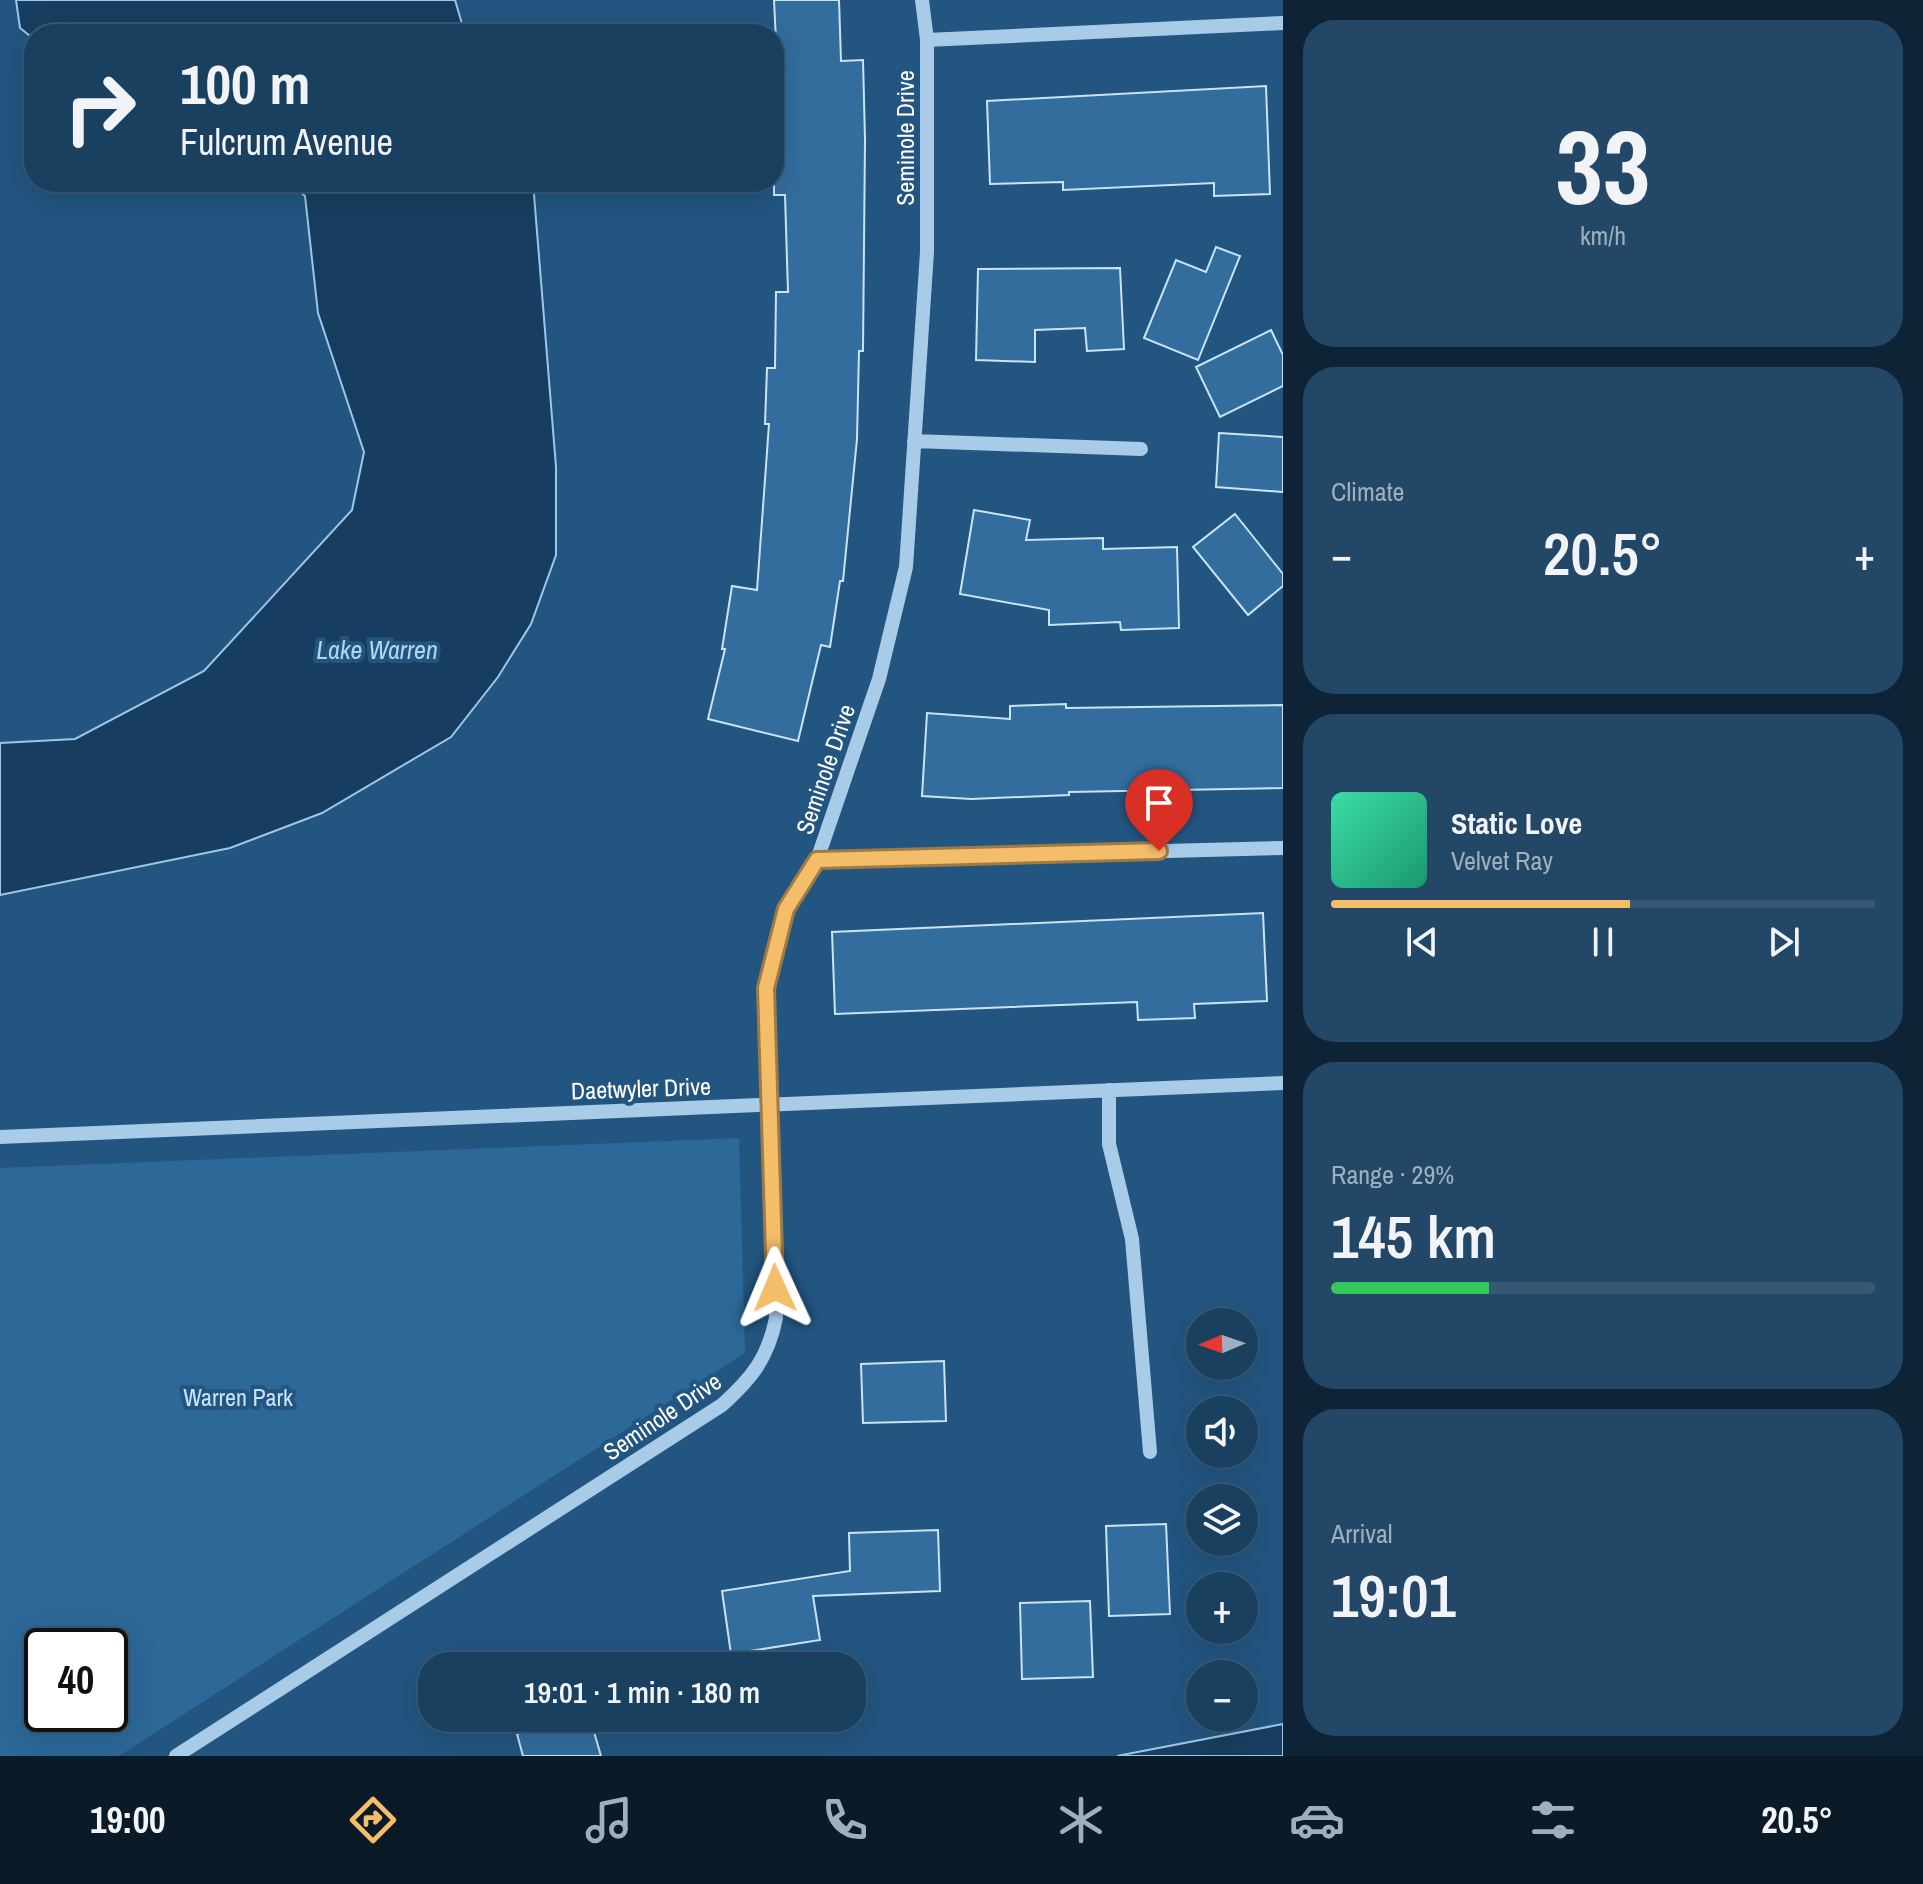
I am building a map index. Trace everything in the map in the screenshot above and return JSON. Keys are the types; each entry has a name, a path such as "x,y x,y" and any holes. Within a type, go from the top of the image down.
{"street":[{"name":"Seminole Drive","path":"176,1756 722,1405 754,1376 770,1347 776,1318 766,988 786,909 817,860 879,679 902,581 927,252 927,40 922,0"},
{"path":"927,40 1283,23"},
{"path":"914,441 1141,449"},
{"path":"817,860 1283,848"},
{"name":"Daetwyler Drive","path":"0,1137 1283,1083"},
{"path":"1109,1090 1109,1144 1134,1253 1150,1452"}],"green space":[{"name":"Warren Park","path":"739,1138 745,1353 119,1756 0,1756 0,1168"}],"water":[{"path":"16,0 455,0 462,24 24,24 24,31 20,28"},
{"name":"Lake Warren","path":"300,192 534,192 556,467 556,555 531,624 498,677 451,737 322,813 230,848 0,895 0,743 75,739 204,671 352,510 364,452 318,313 305,196"},
{"path":"1283,1724 1283,1756 1117,1756 1242,1732 1258,1732 1258,1729"}],"building":[{"path":"774,0 839,0 841,61 863,60 863,351 859,351 857,439 843,581 840,581 830,647 821,645 798,741 708,719 725,649 722,649 732,586 757,590 769,424 765,424 767,368 775,368 776,292 788,292 785,195 774,195 774,192 784,192 784,24 775,24"},
{"path":"1266,86 1270,194 1214,196 1214,183 1063,190 1063,182 990,184 987,101"},
{"path":"1216,247 1240,256 1198,360 1144,338 1176,260 1206,272"},
{"path":"1120,268 1124,349 1087,351 1085,328 1035,330 1035,362 976,360 978,269"},
{"path":"1271,330 1283,355 1283,386 1220,417 1196,367"},
{"path":"1219,433 1283,437 1283,492 1216,487"},
{"path":"974,510 1030,520 1026,540 1103,538 1103,549 1177,547 1179,628 1121,630 1120,622 1049,625 1049,610 960,594"},
{"path":"1235,514 1283,574 1283,586 1248,615 1193,547"},
{"path":"1066,704 1066,708 1283,705 1283,788 1069,792 1069,795 971,799 922,796 927,713 1010,719 1010,706"},
{"path":"1263,913 1267,1001 1194,1004 1195,1018 1138,1020 1137,1002 835,1014 832,932"},
{"path":"944,1361 946,1421 863,1423 861,1364"},
{"path":"1166,1524 1170,1614 1109,1616 1106,1526"},
{"path":"938,1530 940,1591 813,1596 820,1640 731,1652 722,1591 850,1571 849,1533"},
{"path":"1090,1601 1093,1677 1022,1679 1020,1603"},
{"path":"594,1732 601,1756 523,1756 517,1734"}],"route":[{"path":"775,1288 766,988 786,909 817,860 1159,851"}]}
